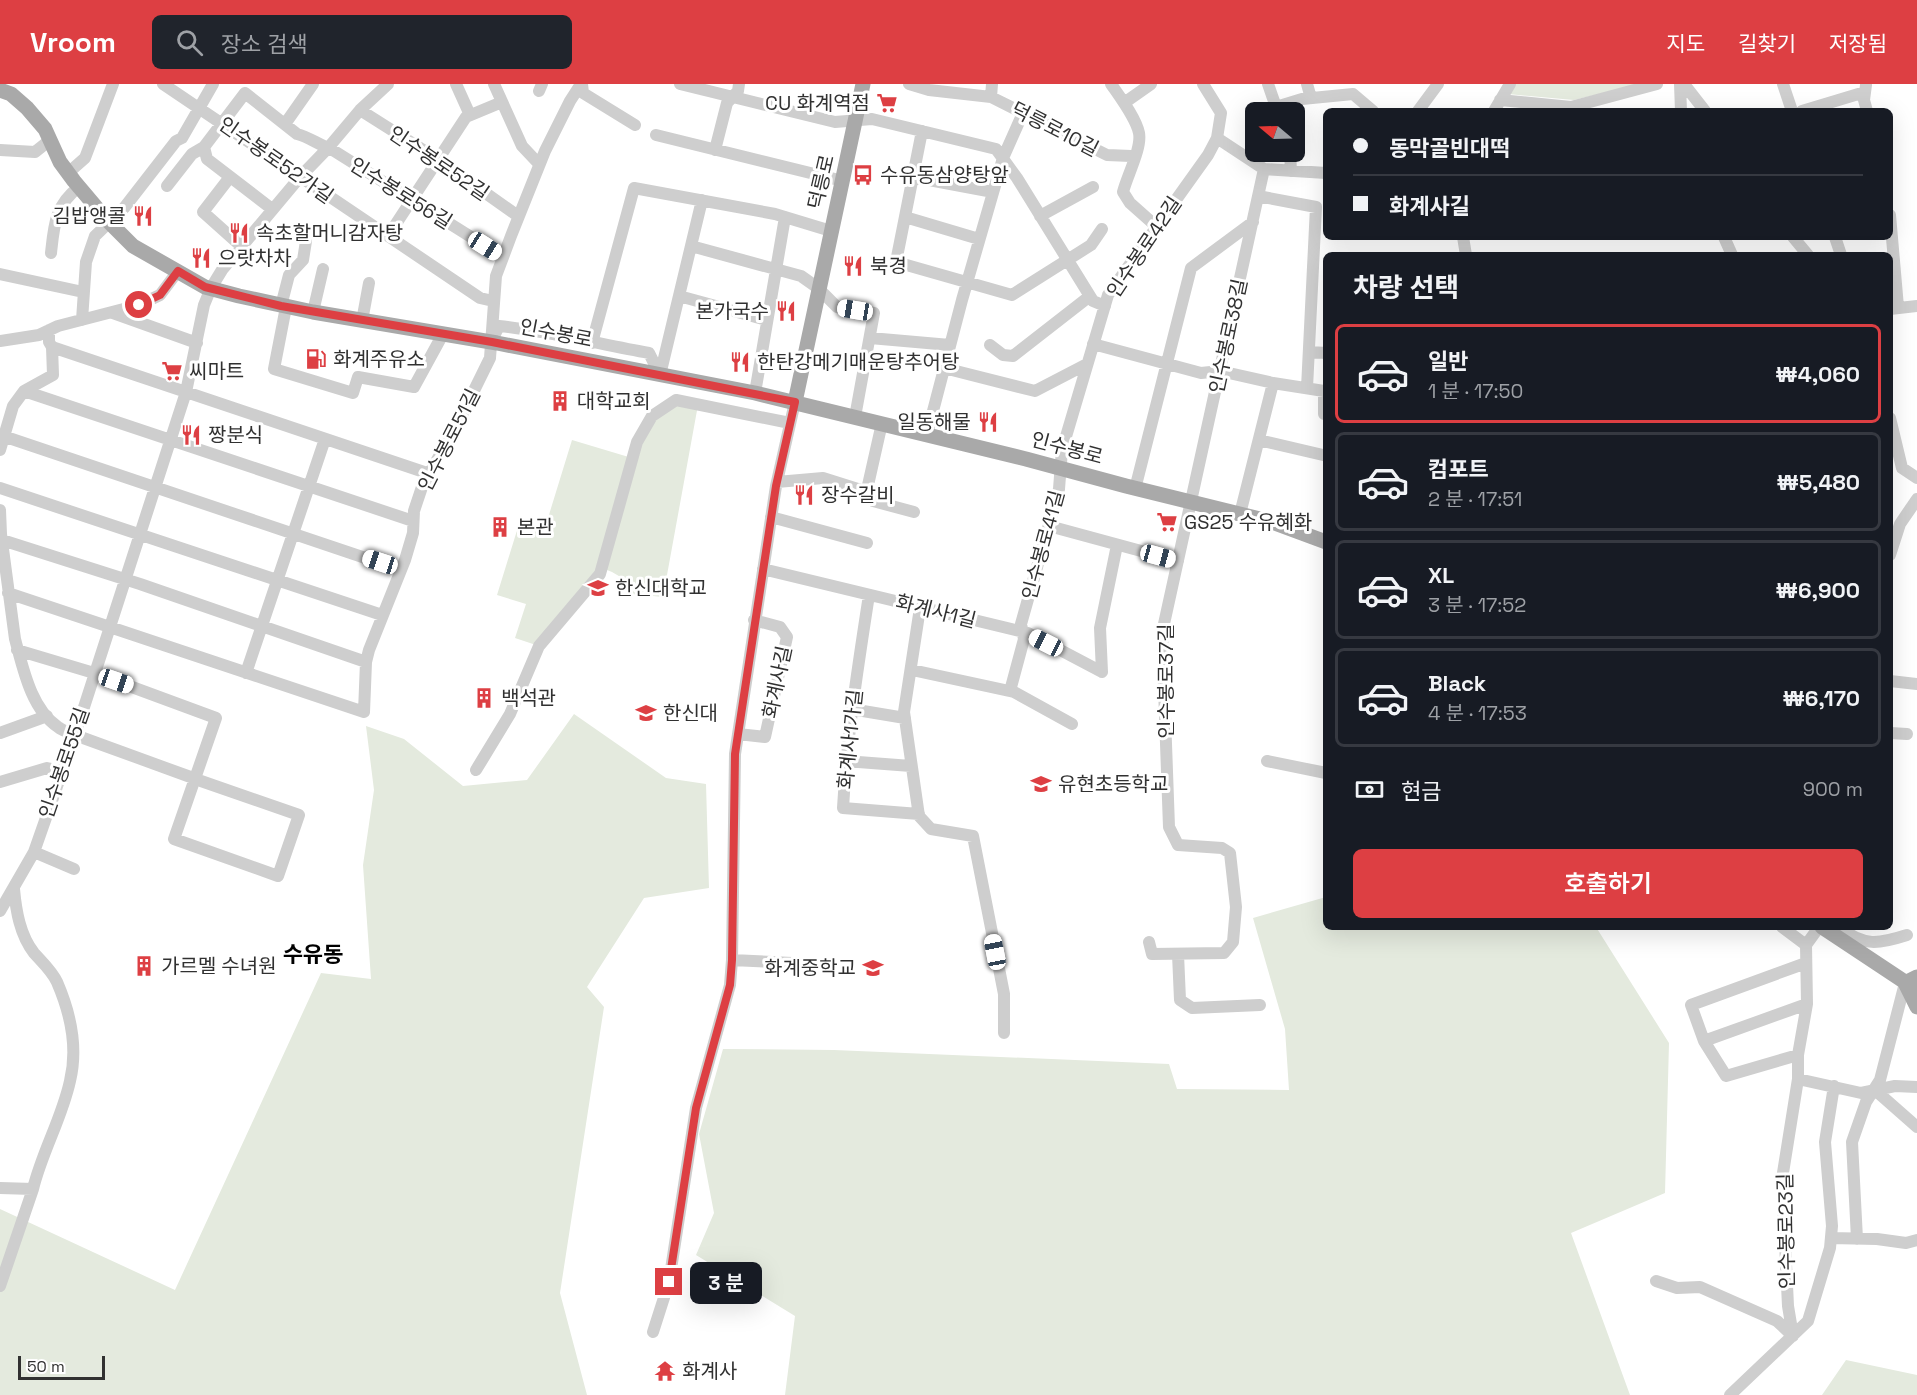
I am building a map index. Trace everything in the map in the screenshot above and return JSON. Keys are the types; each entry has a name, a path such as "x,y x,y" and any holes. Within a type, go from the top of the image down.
{"main road":[{"name":"덕릉로","path":"795,402 863,84"},
{"name":"인수봉로","path":"0,90 11,94 45,129 60,162 68,173 110,223 133,246 211,288 313,312 492,342 795,402 1272,522 1323,541"},
{"path":"1825,930 1909,982 1917,1007"}],"street":[{"path":"68,173 85,158 113,84"},
{"name":"인수봉로52가길","path":"164,84 480,298 493,302"},
{"path":"82,321 86,262 95,236 110,223 176,141 182,138 213,84"},
{"path":"285,123 313,84"},
{"name":"인수봉로56길","path":"211,288 222,270 272,209 360,110 388,84"},
{"path":"456,84 470,115"},
{"path":"494,84 522,146 539,164"},
{"path":"582,84 583,93 635,125"},
{"path":"492,342 496,276 539,164 570,101 582,84"},
{"path":"680,84 835,122 872,119 996,149 1093,301 1105,306"},
{"path":"715,150 728,103 738,91 739,84"},
{"name":"덕릉로10길","path":"909,84 929,90 991,97 1107,155 1131,156"},
{"path":"991,97 992,84"},
{"path":"1111,84 1139,133 1139,145 1123,192 1130,203 1157,227"},
{"path":"1124,104 1151,84"},
{"path":"1203,84 1221,113 1217,138 1264,169 1323,173"},
{"path":"1268,84 1280,102"},
{"path":"1306,84 1311,98"},
{"path":"1420,108 1438,84"},
{"path":"1510,84 1497,106 1571,107 1657,84"},
{"path":"1681,108 1682,84"},
{"path":"1682,84 1702,108"},
{"path":"1783,84 1791,108"},
{"path":"1810,108 1866,88 1864,100 1866,108"},
{"name":"인수봉로56길","path":"168,186 192,154 204,147 245,93 297,134 328,148 503,257"},
{"path":"1300,102 1311,98 1353,94 1369,108"},
{"path":"388,236 466,117 502,102"},
{"name":"인수봉로52길","path":"360,110 439,160 518,216"},
{"path":"927,434 1003,158 1023,113"},
{"path":"922,131 896,262 1011,295 1091,245 1102,229"},
{"path":"656,135 843,181"},
{"name":"인수봉로42길","path":"1062,468 1062,450 1108,296 1208,155 1217,138"},
{"path":"0,150 35,152 50,140"},
{"path":"204,147 207,159 272,209"},
{"path":"1291,162 1291,171"},
{"name":"인수봉로38길","path":"1191,502 1264,169"},
{"path":"230,177 203,212 241,246"},
{"path":"913,177 993,192"},
{"path":"51,253 54,226 65,198 79,187"},
{"path":"1040,216 1093,187"},
{"path":"592,343 634,188 785,217 831,231"},
{"path":"1258,196 1316,207 1307,388"},
{"path":"660,375 702,200"},
{"path":"755,393 785,217"},
{"path":"905,217 980,239"},
{"path":"1135,489 1191,268 1253,222"},
{"path":"1796,240 1806,252"},
{"path":"306,241 303,260 289,275 274,369 353,393 358,377 414,387 443,334"},
{"path":"691,246 776,267 801,276 818,288 837,307 874,313 855,417"},
{"path":"313,312 323,269"},
{"path":"0,341 39,335 58,326 139,305 160,295 178,271"},
{"path":"0,274 83,291"},
{"path":"362,321 369,283"},
{"path":"1893,285 1894,308 1917,306"},
{"name":"인수봉로55길","path":"0,911 34,852 75,735 186,392 204,306 211,288"},
{"path":"679,296 767,320"},
{"path":"990,345 1003,355 1012,356 1090,296"},
{"path":"114,313 197,343"},
{"path":"492,342 499,326 531,329 649,353 660,375"},
{"path":"0,450 14,406 24,391 53,375 49,330"},
{"path":"870,338 950,345"},
{"name":"인수봉로51길","path":"246,673 364,712 366,662 401,570 412,533 414,511 422,487 479,381 490,357 492,342"},
{"path":"1093,344 1201,373 1220,371 1323,391"},
{"path":"52,346 430,474"},
{"path":"1310,352 1323,354"},
{"path":"944,368 1035,391 1087,364"},
{"path":"1240,514 1273,383"},
{"path":"24,391 413,521"},
{"path":"476,770 510,714 539,646 600,574 637,442 652,416 676,400 790,423"},
{"name":"화계사길","path":"653,1332 669,1282 696,1108 730,985 735,754 771,517 795,402"},
{"path":"866,494 882,423"},
{"path":"3,436 401,570"},
{"path":"8,593 246,673 325,439"},
{"path":"1259,440 1323,455"},
{"path":"1893,444 1895,461 1917,478"},
{"name":"인수봉로41길","path":"1010,691 1024,639 1021,624 1059,489 1062,468"},
{"path":"777,482 823,478 861,489 873,501 914,512"},
{"path":"0,488 382,615"},
{"path":"1893,546 1900,524 1917,499"},
{"name":"인수봉로37길","path":"1178,954 1224,953 1233,942 1236,907 1230,853 1222,849 1178,844 1169,827 1162,633 1191,502"},
{"path":"0,510 8,593 17,650 26,681 41,709 57,727 75,735 196,779 299,815 278,876 174,839 196,779 216,718 94,673 17,650"},
{"path":"771,517 867,543"},
{"path":"1048,526 1178,561"},
{"path":"2,540 125,579 366,662"},
{"name":"화계사1길","path":"763,569 1022,632 1102,672 1100,628 1117,545"},
{"name":"화계사1가길","path":"869,595 851,709 843,808 918,814"},
{"path":"920,608 905,717 918,814 930,829 973,836 1004,994 1004,1033"},
{"name":"화계사길","path":"738,734 765,737 787,637 780,627 754,620"},
{"path":"912,670 1010,691 1072,724"},
{"path":"1893,681 1917,684"},
{"path":"851,709 905,717"},
{"path":"0,733 47,716"},
{"path":"1893,733 1907,734"},
{"path":"845,761 911,766"},
{"path":"1267,761 1323,772"},
{"path":"0,782 47,768 61,771"},
{"path":"34,852 74,869"},
{"path":"0,1286 39,1166 71,1080 73,1042 67,1007 56,979 32,951 17,918 14,889"},
{"path":"1786,930 1806,945 1818,930"},
{"path":"1843,930 1866,942 1882,943 1907,935"},
{"path":"1149,942 1152,954 1178,954 1180,1000 1192,1008 1260,1005"},
{"name":"인수봉로23길","path":"1793,1336 1788,1306 1782,1179 1807,1004 1806,945"},
{"path":"732,960 792,963"},
{"path":"1798,1055 1726,1076 1704,1041 1691,1005 1806,963"},
{"path":"1857,1239 1852,1142 1866,1102 1880,1080 1909,982"},
{"path":"1704,1041 1807,1004"},
{"path":"1798,1079 1862,1092 1895,1086 1917,1087"},
{"path":"1730,1395 1808,1321 1830,1248 1829,1173 1825,1142 1834,1086"},
{"path":"1875,1090 1917,1127"},
{"path":"0,1188 33,1189"},
{"path":"1831,1238 1906,1243 1917,1240"},
{"name":"인수봉로23길","path":"1656,1281 1677,1288 1700,1287 1777,1321 1793,1336"}],"shaded area":[{"path":"1513,84 1640,84 1574,100 1508,94"},
{"path":"676,400 698,405 663,597 622,593 621,585 624,579 602,568 539,646 515,638 526,604 497,595 519,524 544,531 572,440 632,458 652,416"},
{"path":"574,714 666,778 706,784 709,888 644,898 587,987 604,1007 560,1293 587,1395 0,1395 0,1209 175,1290 321,973 371,979 363,865 374,790 366,726 404,739 463,786 527,780"},
{"path":"1323,898 1323,930 1598,930 1669,1043 1665,1193 1571,1233 1630,1395 785,1395 795,1316 696,1255 714,1213 699,1134 723,1049 834,1050 1169,1064 1177,1089 1289,1090 1285,1029 1253,918"},
{"path":"1846,1360 1917,1375 1917,1395 1822,1395"}],"place":[{"name":"CU 화계역점","path":"887,103"},
{"name":"수유동삼양탕앞","path":"863,175"},
{"name":"김밥앵콜","path":"143,216"},
{"name":"속초할머니감자탕","path":"239,233"},
{"name":"으랏차차","path":"201,258"},
{"name":"북경","path":"853,266"},
{"name":"본가국수","path":"786,311"},
{"name":"화계주유소","path":"316,359"},
{"name":"한탄강메기매운탕추어탕","path":"740,362"},
{"name":"씨마트","path":"172,371"},
{"name":"대학교회","path":"560,401"},
{"name":"일동해물","path":"988,422"},
{"name":"짱분식","path":"191,435"},
{"name":"장수갈비","path":"804,495"},
{"name":"GS25 수유혜화","path":"1167,522"},
{"name":"본관","path":"500,527"},
{"name":"한신대학교","path":"598,588"},
{"name":"백석관","path":"484,698"},
{"name":"한신대","path":"646,713"},
{"name":"유현초등학교","path":"1041,784"},
{"name":"가르멜 수녀원","path":"144,966"},
{"name":"화계중학교","path":"873,968"},
{"name":"화계사","path":"665,1371"}],"district":[{"name":"수유동","path":"313,954"}],"route":[{"path":"139,305 160,295 178,271 205,287 281,306 492,342 795,402 776,486 735,754 730,985 696,1108 669,1282"}]}
